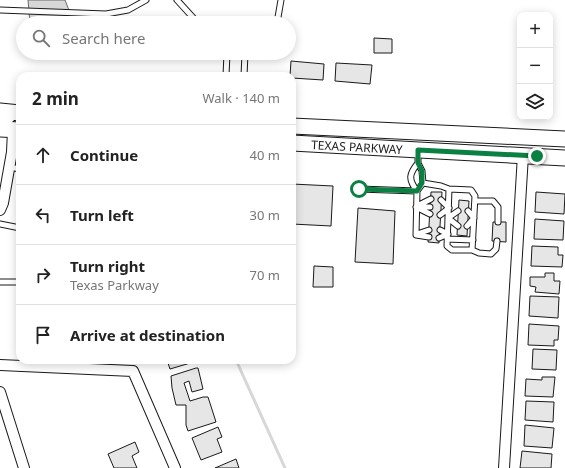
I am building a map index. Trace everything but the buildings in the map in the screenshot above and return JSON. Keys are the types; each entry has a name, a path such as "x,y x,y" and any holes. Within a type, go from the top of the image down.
{"main road":[{"name":"TEXAS PARKWAY","path":"296,126 565,139"},
{"name":"TEXAS PARKWAY","path":"296,143 418,156 523,155 565,158"}],"street":[{"path":"0,121 7,120 12,112"},
{"path":"0,210 3,203 10,167 12,152 11,130"},
{"path":"504,468 523,155"},
{"path":"0,365 133,371 175,468"},
{"path":"0,392 24,468"}],"lane":[{"path":"0,10 106,14 128,10 146,0"},
{"path":"177,0 192,16"},
{"path":"278,16 281,0"},
{"path":"226,72 227,60"},
{"path":"244,72 245,60"},
{"path":"416,235 417,191 422,183 422,171 418,156"},
{"path":"417,191 411,183 412,172 418,156"},
{"path":"10,167 16,168"},
{"path":"422,183 449,189 471,190 475,196 472,250"},
{"path":"359,189 417,191"},
{"path":"449,189 447,246 452,250 472,250 479,254 491,254 496,250 497,241"},
{"path":"416,207 431,199"},
{"path":"441,200 448,208"},
{"path":"475,200 493,201 498,208 498,222"},
{"path":"416,207 430,207"},
{"path":"416,207 430,214"},
{"path":"441,207 448,208"},
{"path":"440,215 448,208"},
{"path":"448,218 458,210"},
{"path":"468,211 474,218"},
{"path":"448,218 458,226"},
{"path":"467,226 474,218"},
{"path":"0,224 16,227"},
{"path":"416,235 429,230"},
{"path":"440,230 448,237"},
{"path":"416,235 429,237"},
{"path":"439,238 448,237 473,240"},
{"path":"0,282 16,282"}],"shaded area":[{"path":"28,0 65,0 71,16 29,16"}],"waterway":[{"path":"238,364 285,468"}],"route":[{"path":"359,189 417,191 422,183 422,171 418,163 418,150 537,156"}]}
